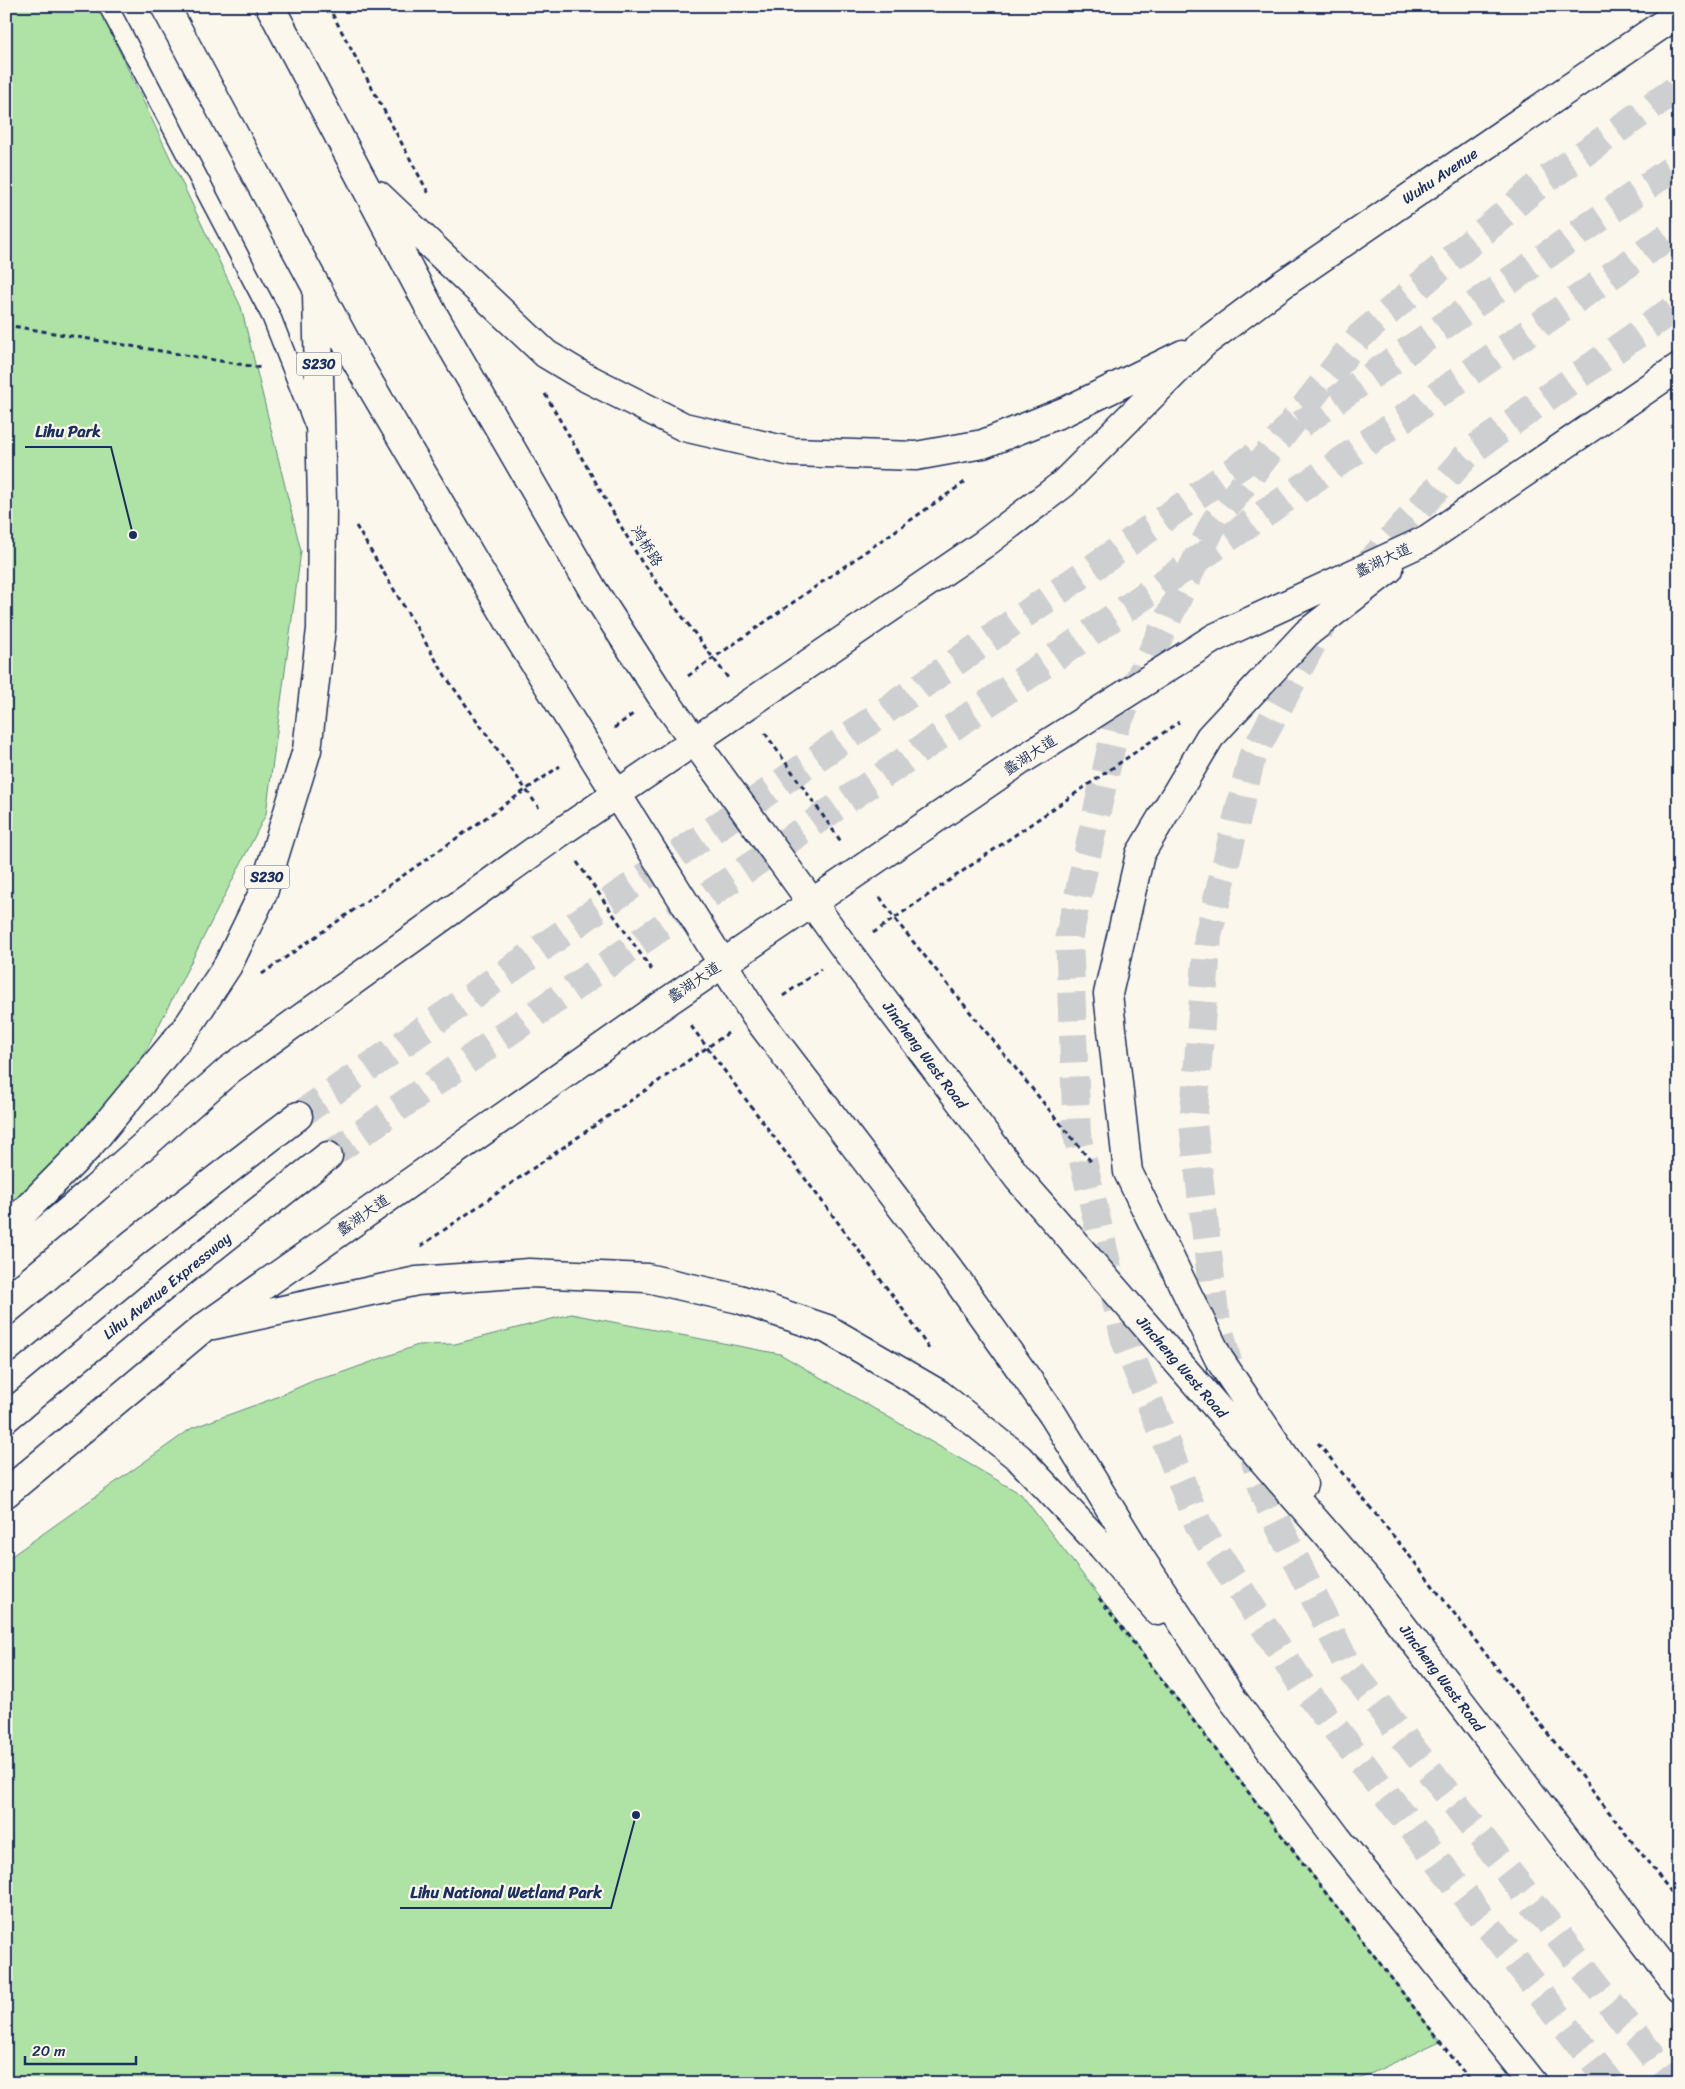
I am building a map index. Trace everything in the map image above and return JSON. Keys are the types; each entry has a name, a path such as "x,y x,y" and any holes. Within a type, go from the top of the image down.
{"main road":[{"path":"164,6 354,357 512,627 616,795 755,1015 955,1277 1053,1415 1141,1559 1233,1700"},
{"name":"Jincheng West Road","path":"270,6 433,314 588,581 661,695 812,903 1018,1178 1371,1585 1679,1987"},
{"name":"Wuhu Avenue","path":"1204,343 1283,284 1679,13"},
{"path":"361,179 546,354 581,375 684,427 792,452 916,456 983,444 1066,411 1204,343"},
{"name":"S230","path":"6,1230 87,1148 188,1026 228,965 262,893 307,750 321,629 322,502 317,288"},
{"path":"6,1263 95,1190 229,1070 558,834 984,544 1063,484 1204,343"},
{"path":"1371,1585 1220,1360 1128,1172 1108,994 1140,854 1210,737 1307,634 1426,540 1679,367"},
{"name":"蠡湖大道","path":"6,1493 203,1328 671,999 1020,761 1214,638 1426,540"},
{"path":"6,1349 135,1242 298,1116"},
{"name":"Lihu Avenue Expressway","path":"6,1418 168,1283 328,1156"},
{"path":"203,1328 417,1282 529,1273 647,1278 739,1299 827,1329 939,1394 1019,1458 1102,1546 1233,1700 1343,1845 1533,2083"}],"lane":[{"path":"108,6 271,316 321,441"}],"path":[{"path":"328,6 408,159 434,202"},
{"path":"6,325 294,373"},
{"name":"鸿桥路","path":"543,390 641,561 714,658 861,870"},
{"path":"260,975 973,476"},
{"path":"352,520 446,677 558,834 671,999 907,1315 934,1356"},
{"path":"861,870 894,918 1094,1166"},
{"path":"1315,1439 1414,1562 1679,1902"},
{"path":"1095,1592 1472,2083"}],"green space":[{"path":"6,6 98,6 241,307 301,551 266,814 122,1098 6,1210"},
{"path":"571,1314 780,1354 1021,1494 1440,2041 1351,2083 6,2083 6,1560 192,1428 272,1399 315,1380 338,1374 418,1345 455,1344"}],"tunnel":[{"path":"1610,2083 1306,1691 1199,1526 1125,1340 1077,1135 1069,936 1116,726 1215,521 1360,336 1541,183 1679,87"},
{"path":"1301,424 1679,164"},
{"path":"328,1156 1679,229"},
{"path":"1363,570 1471,451 1679,305"},
{"path":"298,1116 1256,455"},
{"path":"1228,1362 1215,1313 1193,1124 1208,936 1252,757 1325,620"},
{"path":"1250,1442 1265,1497 1347,1665 1673,2083"}],"place":[{"name":"Lihu Park","path":"133,535"},
{"name":"Lihu National Wetland Park","path":"636,1815"}]}
